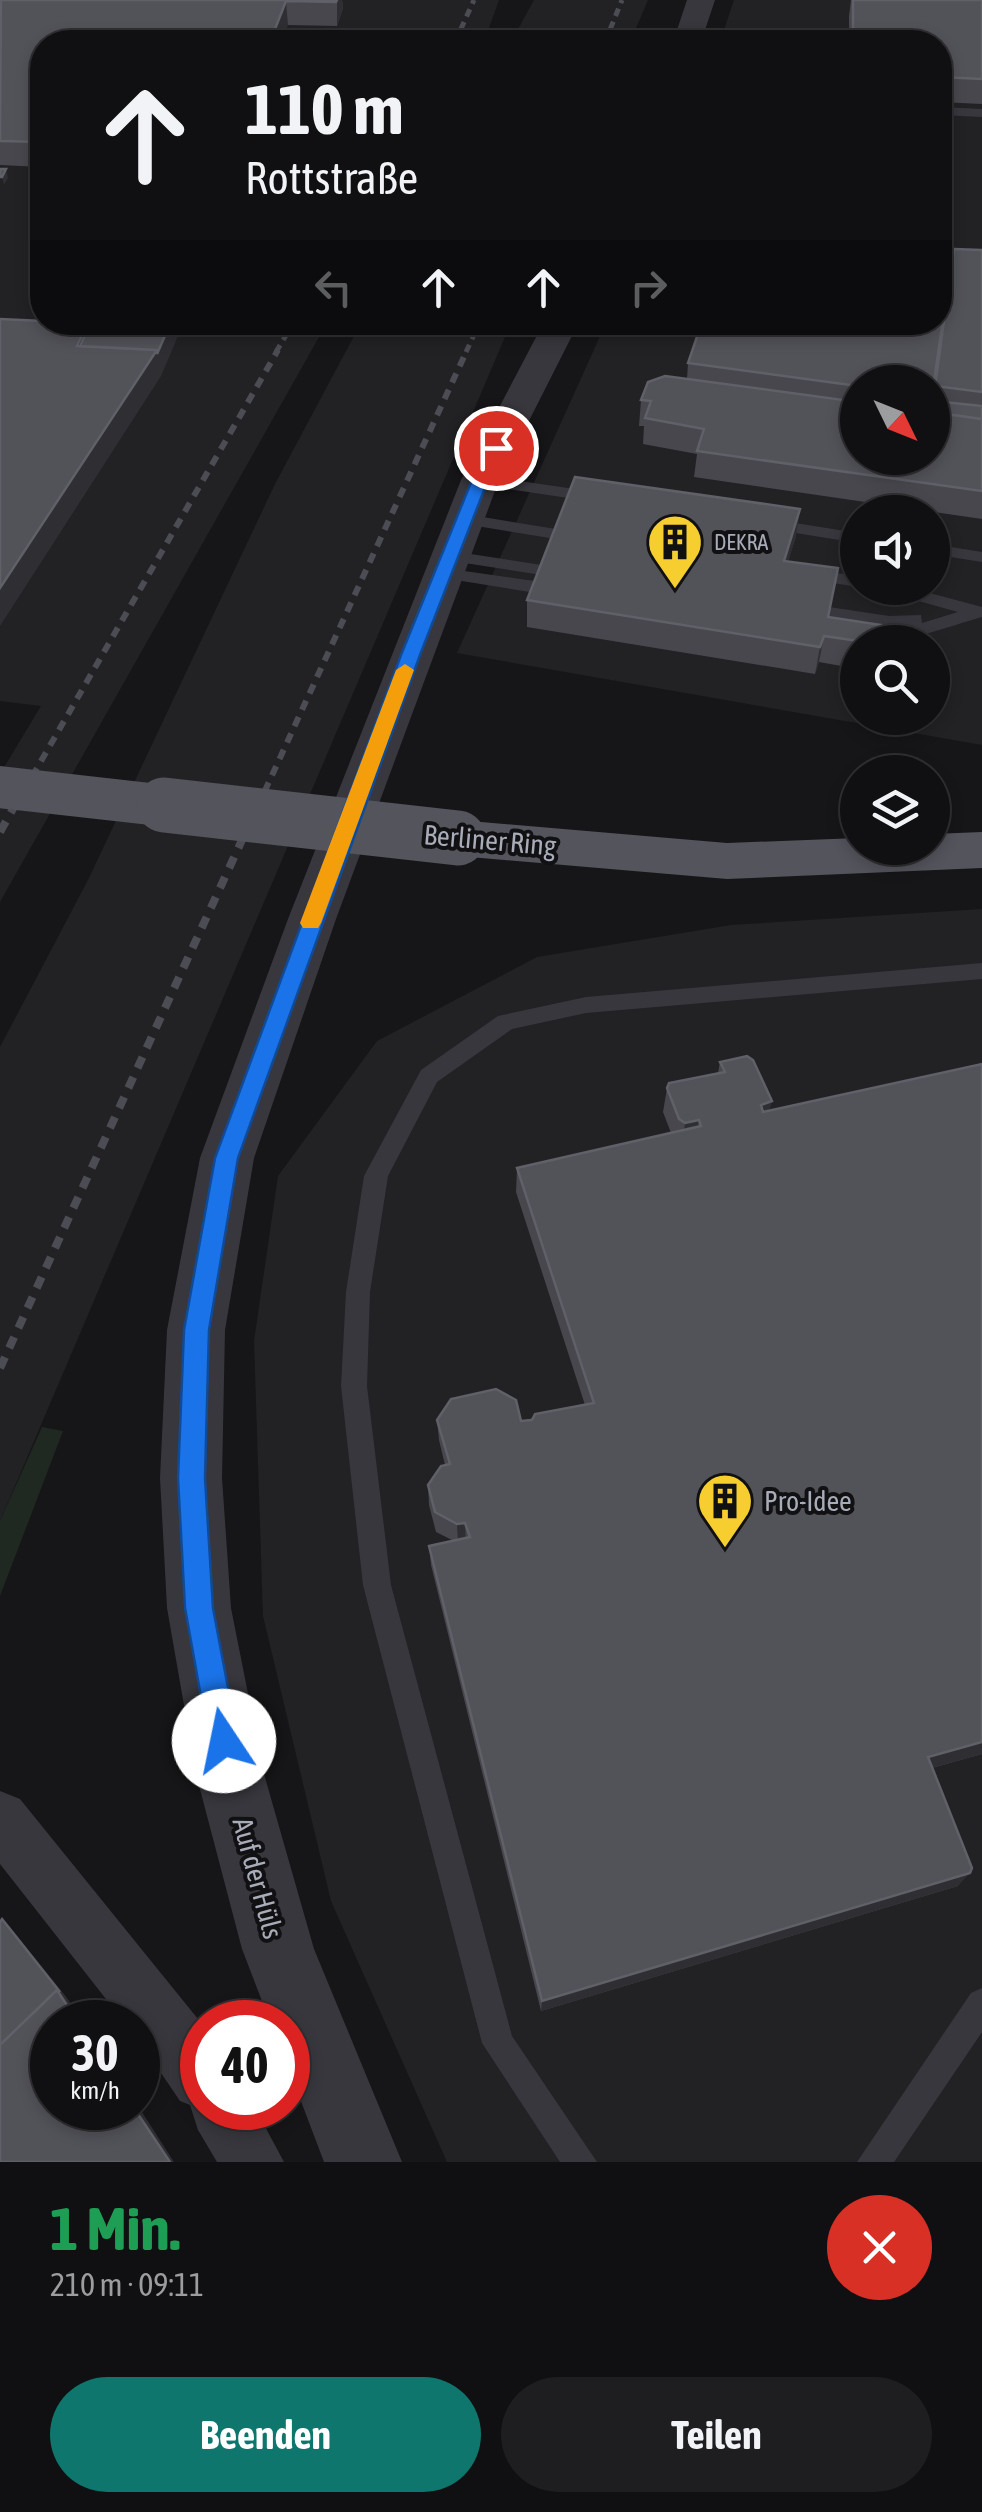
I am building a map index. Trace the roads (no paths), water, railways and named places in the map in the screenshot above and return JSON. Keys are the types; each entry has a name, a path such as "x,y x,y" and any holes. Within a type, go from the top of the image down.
{"main road":[{"name":"Berliner Ring","path":"0,786 458,838 727,861 982,850"}],"street":[{"path":"691,30 701,0"},
{"name":"Auf der Hüls","path":"364,2162 278,1949 230,1774 199,1608 191,1478 196,1330 226,1158 471,502 555,335"},
{"path":"0,1819 180,2044"},
{"path":"233,2130 253,2162"}],"lane":[{"path":"952,112 982,113"},
{"path":"471,502 609,499"},
{"path":"471,502 564,528"},
{"path":"756,522 840,535"},
{"path":"950,552 982,557"},
{"path":"840,567 786,564 840,578"},
{"path":"447,565 545,579"},
{"path":"950,598 980,612"},
{"path":"950,604 980,612"},
{"path":"827,622 885,639 980,612"},
{"path":"580,2162 498,2044 377,1585 354,1386 358,1292 376,1176 429,1076 506,1022 586,1005 982,971"},
{"path":"874,2162 982,2004"}],"railway":[{"path":"460,30 474,0"},
{"path":"610,30 622,0"},
{"path":"276,352 286,335"},
{"path":"466,352 474,335"},
{"path":"14,808 278,350"},
{"path":"257,808 467,350"},
{"path":"0,832 15,805"},
{"path":"0,1368 258,805"}],"place":[{"name":"DEKRA","path":"675,591"},
{"name":"Pro-Idee","path":"725,1550"}]}
